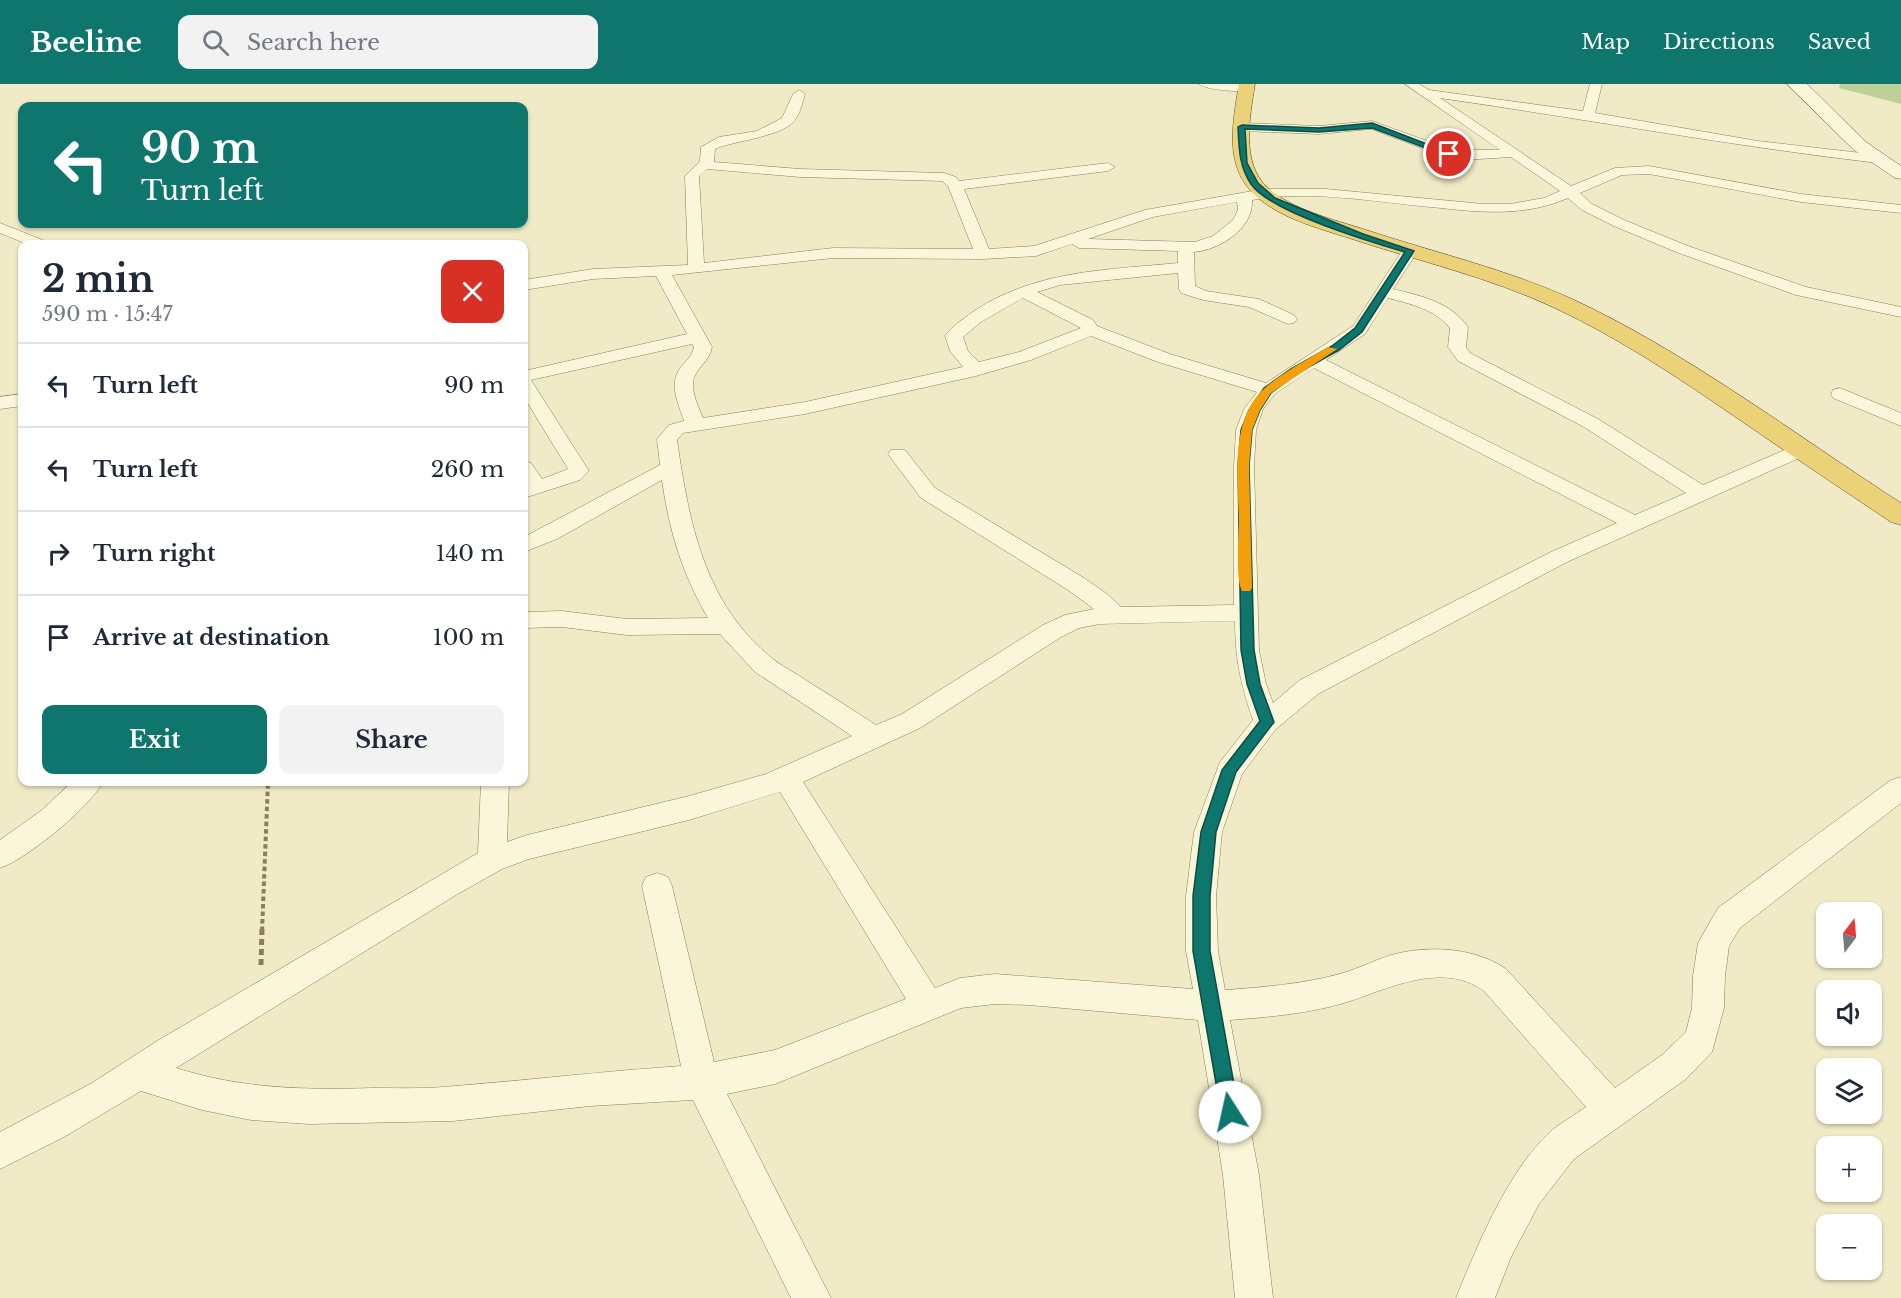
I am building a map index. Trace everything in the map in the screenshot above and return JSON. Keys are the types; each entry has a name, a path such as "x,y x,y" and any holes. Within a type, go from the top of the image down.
{"highway":[{"path":"1246,86 1242,127 1244,163 1255,184 1254,194 1360,236 1505,280 1583,313 1672,364 1901,516"}],"main road":[{"path":"1798,84 1860,146 1901,174"}],"street":[{"path":"1205,84 1246,86"},
{"path":"1588,116 1596,84"},
{"path":"1418,88 1758,145 1878,159"},
{"path":"1418,88 1600,214 1682,249 1802,291 1901,312"},
{"path":"706,165 709,160 708,147 714,143 760,134 787,121 791,117 799,94"},
{"path":"1242,127 1319,130 1372,125 1449,154 1463,156 1515,153"},
{"path":"696,269 692,176 694,171 706,165 800,172 933,176 951,180 983,254"},
{"path":"955,186 1108,167"},
{"path":"528,284 592,274 696,269 849,252 983,254 1036,251 1150,213 1254,194 1301,192 1381,196 1498,208 1547,202 1568,191 1620,171 1639,169 1802,198 1901,209"},
{"path":"975,369 954,344 954,336 970,322 1022,291 1040,284 1186,257 1231,231 1240,222 1254,194"},
{"path":"0,228 29,240"},
{"path":"1064,242 1186,257"},
{"path":"1267,722 1253,684 1247,650 1244,466 1246,430 1254,410 1268,390 1335,348 1359,330 1410,251"},
{"path":"1186,257 1186,285 1193,292 1253,303 1288,319"},
{"path":"661,270 703,347 702,354 684,378 684,386 695,425"},
{"path":"1022,291 1087,324 1091,330 1164,357 1268,390"},
{"path":"1383,292 1440,308 1451,316 1459,327 1457,347 1464,357 1591,423 1701,493"},
{"path":"875,738 760,662 726,626 707,600 684,546 667,439 670,434 683,427 805,408 1026,356 1091,330"},
{"path":"528,375 698,337"},
{"path":"1313,360 1634,523"},
{"path":"528,389 579,471 573,476 530,490"},
{"path":"1840,394 1901,420"},
{"path":"0,404 18,401"},
{"path":"1254,1298 1241,1175 1202,951 1202,896 1209,832 1230,770 1267,722 1309,687 1559,557 1802,450"},
{"path":"898,454 928,493 1076,584 1099,600 1115,616"},
{"path":"528,543 671,467"},
{"path":"0,1150 52,1125 492,860 527,847 688,808 786,778 910,721 1073,621 1115,616 1247,613"},
{"path":"528,620 562,619 627,627 726,626"},
{"path":"786,778 927,1004"},
{"path":"0,856 52,818 84,786"},
{"path":"492,860 495,786"},
{"path":"1475,1298 1498,1244 1526,1191 1561,1146 1674,1067 1700,1041 1708,1008 1709,976 1714,943 1729,918 1901,788"},
{"path":"657,886 702,1082 812,1298"},
{"path":"139,1073 202,1093 251,1103 309,1107 453,1104 590,1089 702,1082 775,1066 818,1051 927,1004 960,993 994,989 1212,1006 1276,1001 1332,990 1391,970 1418,964 1445,964 1472,968 1484,972 1495,980 1611,1109"}],"path":[{"path":"260,998 268,786"}],"green space":[{"path":"1840,84 1901,84 1901,104 1839,88"}],"slow traffic":[{"path":"1246,588 1244,466 1246,430 1254,410 1268,390 1294,371 1332,349"}],"route":[{"path":"1230,1112 1202,951 1202,896 1209,832 1230,770 1267,722 1253,684 1247,650 1244,466 1246,430 1254,410 1268,390 1294,371 1335,348 1359,330 1410,251 1360,236 1272,200 1255,184 1244,163 1242,127 1319,130 1372,125 1449,154"}]}
